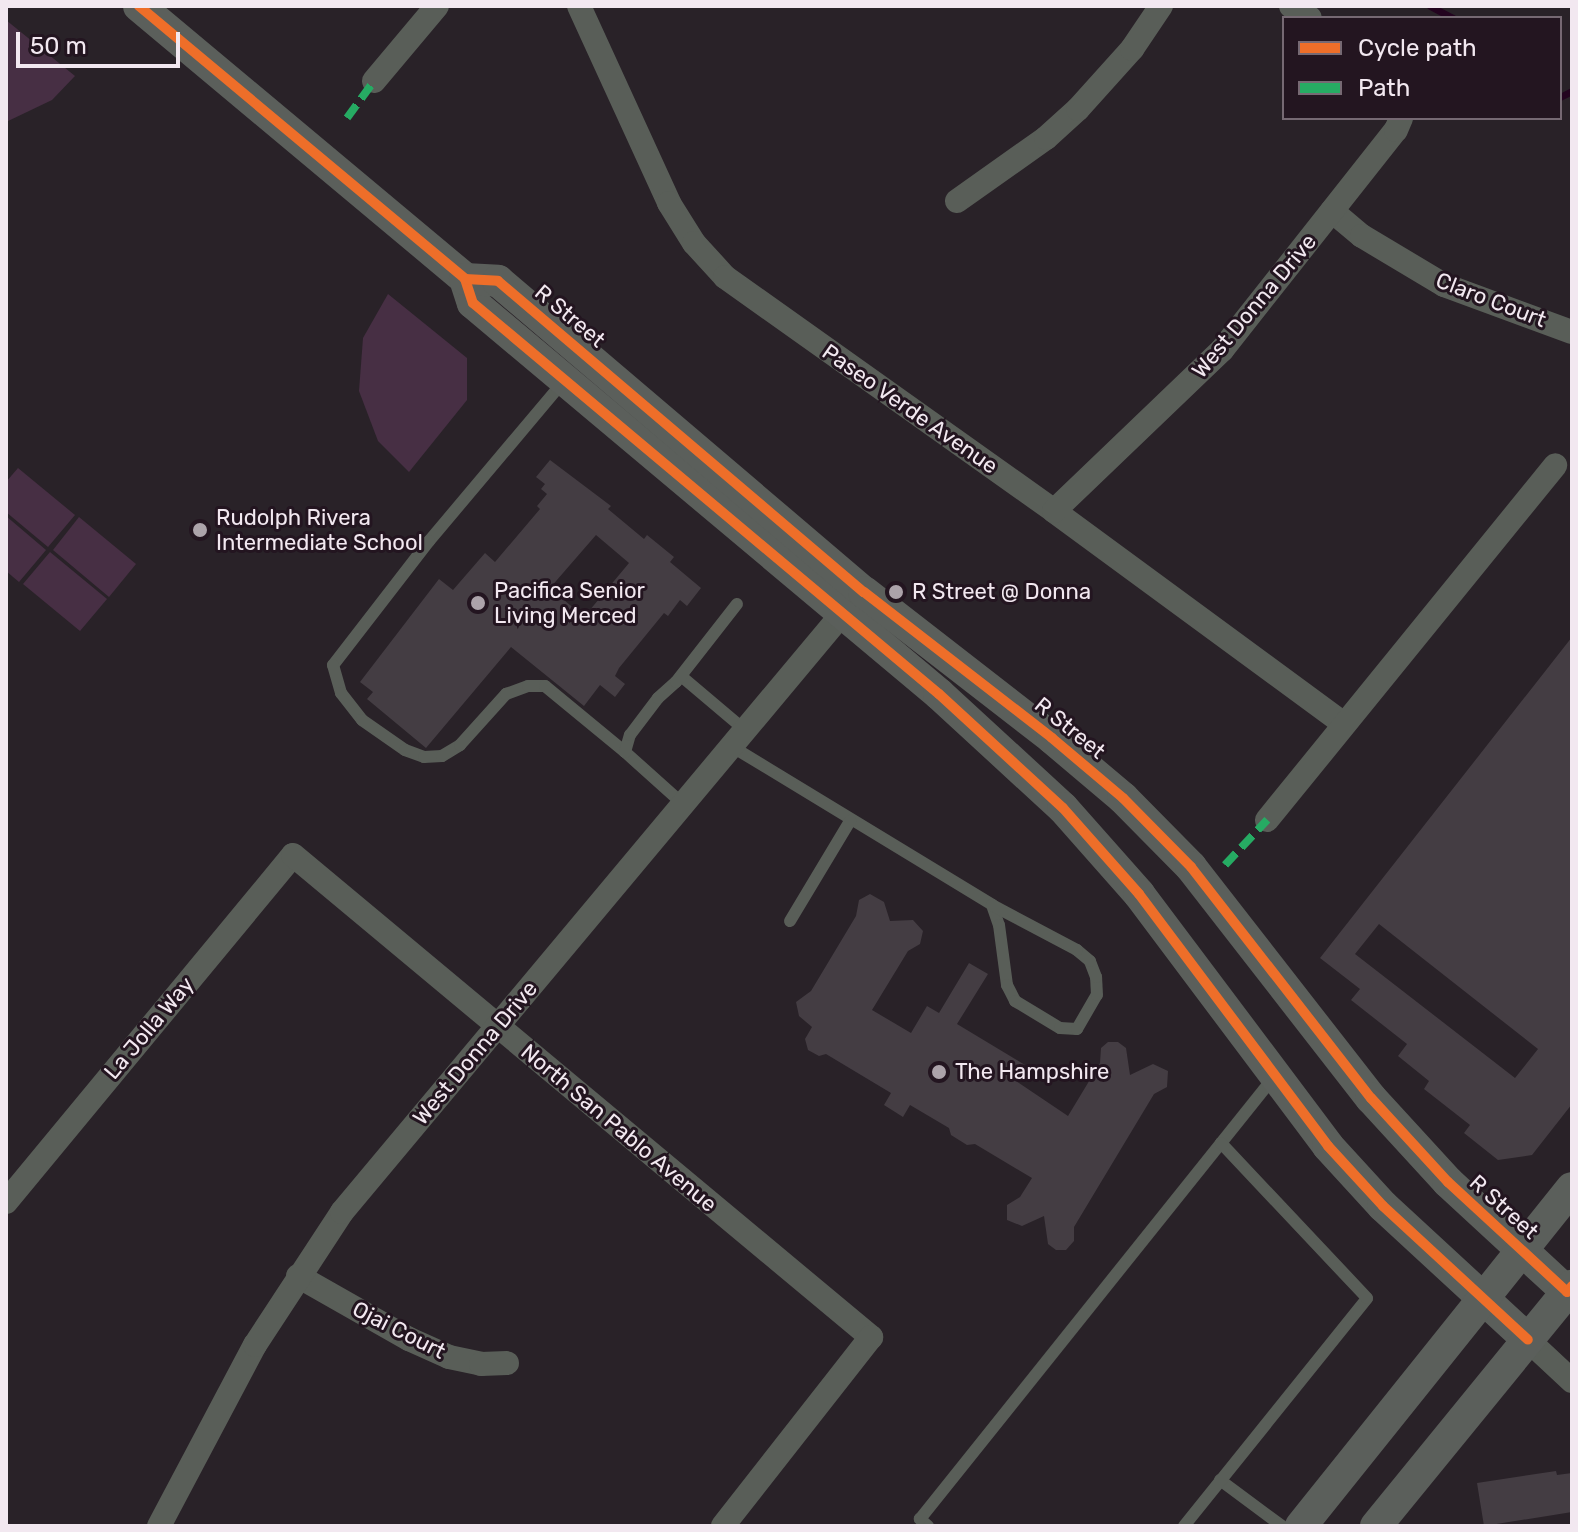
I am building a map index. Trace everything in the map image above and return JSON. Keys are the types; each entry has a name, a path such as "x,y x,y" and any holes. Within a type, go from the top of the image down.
{"street":[{"path":"139,6 465,279 473,303 939,694 1063,808 1139,894 1328,1146 1383,1206 1572,1381"},
{"path":"374,81 437,6"},
{"name":"Paseo Verde Avenue","path":"579,6 669,203 694,243 725,277 1054,511 1344,724"},
{"path":"957,201 1046,138 1078,109 1132,49 1161,6"},
{"name":"West Donna Drive","path":"1054,511 1222,350 1396,130 1400,120"},
{"name":"Claro Court","path":"1332,211 1362,236 1444,285 1572,332"},
{"name":"R Street","path":"465,279 498,281 864,592 1052,738 1123,798 1191,867 1371,1098 1448,1182 1570,1292"},
{"path":"1267,820 1555,465"},
{"name":"West Donna Drive","path":"159,1526 215,1414 298,1276 342,1212 842,614"},
{"name":"North San Pablo Avenue","path":"293,855 871,1337 723,1526"},
{"name":"La Jolla Way","path":"6,1202 293,855"},
{"path":"1301,1526 1572,1188"},
{"name":"Ojai Court","path":"298,1276 409,1339 449,1357 481,1364 507,1363"},
{"path":"1376,1526 1570,1292"}],"lane":[{"path":"565,379 383,598 333,665 341,693 362,720 405,750 424,757 442,756 460,745 483,724 506,694 528,686 545,686 683,804"},
{"path":"625,752 630,735 737,604"},
{"path":"681,676 738,738 850,821 992,905 1077,950 1090,961 1096,977 1097,995 1077,1029 1060,1028 1015,1001 1007,985 999,925 992,905"},
{"path":"790,921 850,821"},
{"path":"928,1526 920,1519 1276,1075"},
{"path":"1184,1526 1367,1298 1221,1143"},
{"path":"1220,1480 1282,1526"}],"shaded area":[{"path":"6,20 75,76 52,100 6,122"},
{"path":"388,294 467,358 467,400 409,472 378,441 359,391 363,338"},
{"path":"18,468 75,515 48,547 6,512 6,482"},
{"path":"6,516 46,550 19,582 6,571"},
{"path":"79,517 136,564 109,597 53,550"},
{"path":"50,552 107,599 80,631 23,584"}],"building":[{"name":"Pacifica Senior Living Merced","path":"550,460 611,506 608,509 644,539 647,535 674,557 670,562 701,588 687,606 680,600 668,616 664,613 619,668 615,676 625,684 615,697 600,685 584,706 511,647 426,748 367,699 373,692 360,682 439,579 453,590 485,553 495,562 540,509 537,506 547,494 541,489 545,484 536,477","holes":["596,535 629,563 584,617 550,588"]},
{"path":"1572,637 1572,1104 1532,1155 1498,1160 1464,1133 1470,1125 1424,1089 1429,1081 1398,1056 1407,1044 1351,1000 1360,989 1320,958","holes":["1379,924 1538,1049 1515,1078 1355,954"]},
{"name":"The Hampshire","path":"870,894 884,902 890,921 913,920 923,931 920,944 908,951 872,1010 911,1033 927,1006 939,1013 969,963 988,974 957,1024 1025,1065 1016,1081 1068,1116 1100,1063 1101,1048 1108,1042 1118,1042 1126,1048 1130,1075 1153,1064 1168,1071 1167,1087 1154,1094 1074,1227 1074,1241 1066,1250 1056,1250 1048,1244 1044,1216 1022,1226 1007,1220 1007,1205 1020,1197 1032,1178 975,1144 967,1145 951,1135 949,1128 910,1105 903,1117 884,1105 891,1093 826,1054 819,1056 808,1050 805,1039 812,1027 799,1016 796,1002 811,991 856,916 859,900"},
{"path":"1556,1471 1557,1475 1572,1473 1572,1512 1484,1526 1477,1483"}],"waterway":[{"path":"1430,6 1449,16"},
{"path":"1562,96 1572,91"}],"marked path":[{"path":"347,118 374,81"},
{"path":"1225,865 1267,820"}],"cycle path":[{"path":"139,6 465,279 473,303 939,694 1063,808 1139,894 1328,1146 1383,1206 1528,1340"},
{"path":"465,279 498,281 864,592 1052,738 1123,798 1191,867 1371,1098 1448,1182 1567,1292 1572,1286"}],"place":[{"name":"Rudolph Rivera Intermediate School","path":"200,530"},
{"name":"R Street @ Donna","path":"896,592"},
{"name":"Pacifica Senior Living Merced","path":"478,603"},
{"name":"The Hampshire","path":"939,1072"}]}
